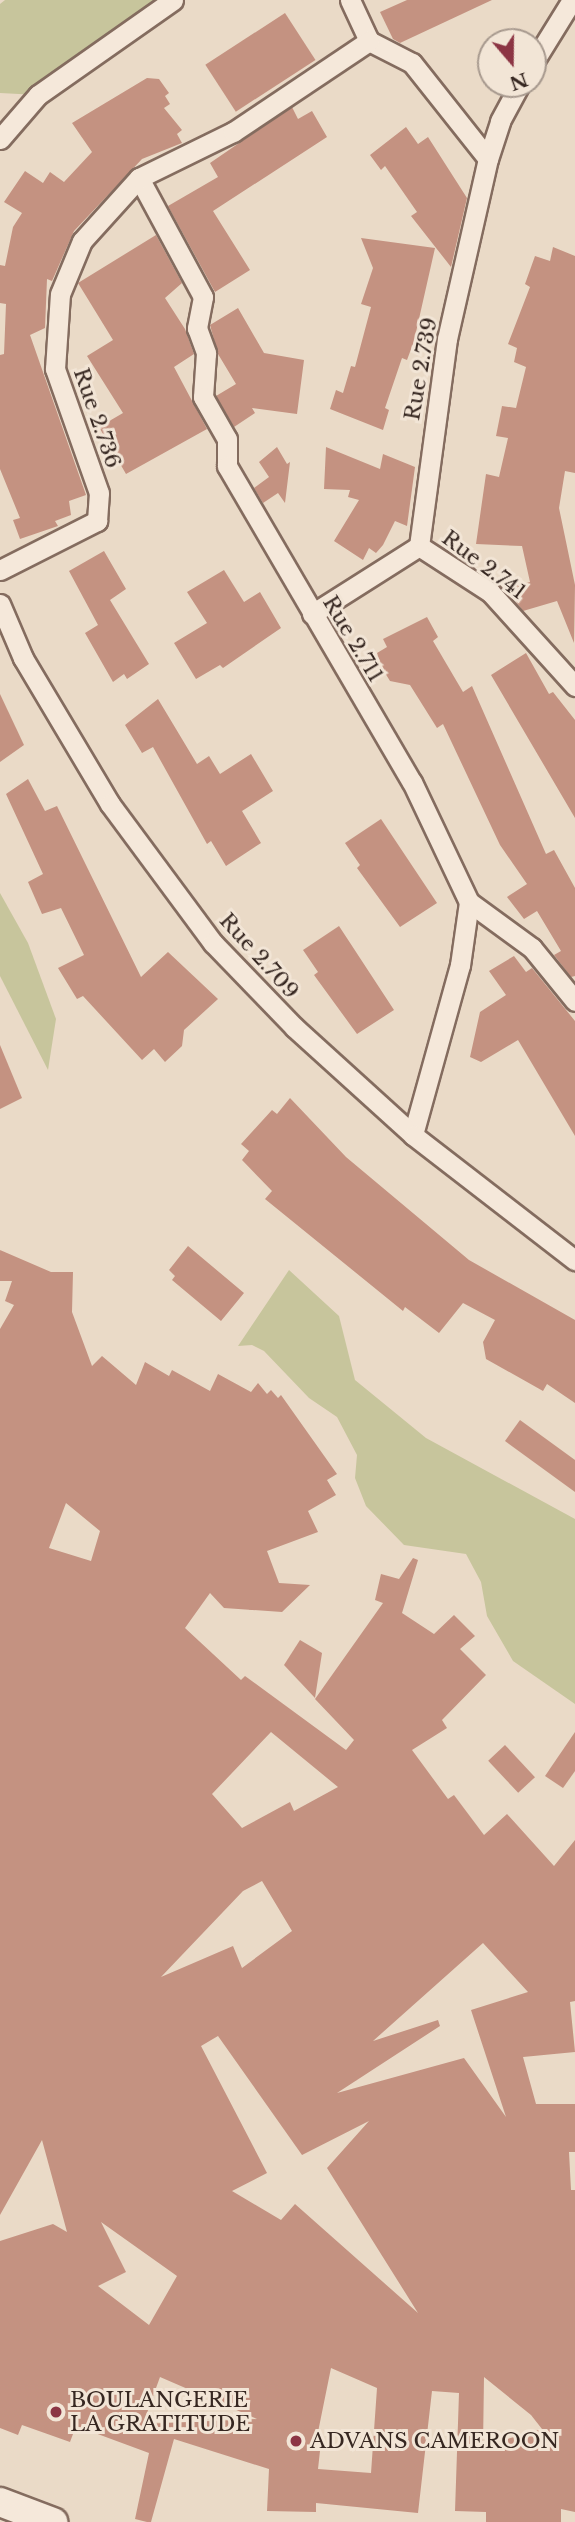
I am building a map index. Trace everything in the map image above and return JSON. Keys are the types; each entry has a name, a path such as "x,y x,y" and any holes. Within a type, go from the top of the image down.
{"main road":[{"path":"0,2502 53,2522"}],"street":[{"path":"0,139 38,95 173,0"},
{"path":"350,0 369,41 412,63 488,159"},
{"path":"547,40 572,0"},
{"name":"Rue 2.736","path":"0,570 97,521 99,492 55,369 60,294 82,241 139,178 233,132 369,41"},
{"name":"Rue 2.739","path":"419,545 447,339 488,159 500,121 512,98"},
{"name":"Rue 2.711","path":"139,178 203,297 197,328 206,353 203,397 226,439 228,466 412,782 469,902"},
{"path":"312,614 419,545"},
{"name":"Rue 2.741","path":"419,545 490,592 575,686"},
{"name":"Rue 2.709","path":"0,604 23,658 110,804 213,943 294,1027 413,1135 575,1260"},
{"path":"413,1135 460,965 469,902 532,948 575,1000"}],"shaded area":[{"path":"5,0 173,0 38,95 0,93 0,4"},
{"path":"0,893 28,943 56,1019 48,1070 0,976"},
{"path":"289,1270 339,1316 355,1380 426,1438 575,1519 575,1704 513,1661 487,1616 481,1582 466,1554 404,1545 366,1506 355,1478 357,1455 337,1417 309,1398 264,1351 252,1345 238,1346"}],"building":[{"path":"407,0 492,0 400,43 393,39 380,12"},
{"path":"285,13 315,60 236,112 205,65"},
{"path":"147,78 159,79 169,93 165,96 170,104 164,108 182,130 177,134 182,143 142,159 74,231 52,281 47,279 45,328 30,335 86,495 69,501 71,515 55,521 58,526 20,539 13,520 20,518 0,469 0,355 4,354 6,304 0,303 0,265 5,266 13,227 22,213 4,202 25,171 43,183 50,172 64,182 92,152 72,123"},
{"path":"292,107 298,119 312,111 327,137 213,211 250,270 215,292 168,206 218,177 210,163"},
{"path":"406,127 418,144 428,137 467,198 451,267 411,216 417,212 385,166 381,170 370,155"},
{"path":"156,235 182,283 165,298 185,329 194,354 174,367 207,429 126,474 99,427 123,413 87,356 113,340 78,283"},
{"path":"361,238 435,248 414,341 407,360 402,358 385,408 389,410 383,430 330,409 336,390 343,393 351,366 355,367 371,307 361,304 373,268"},
{"path":"553,247 575,256 575,473 565,471 559,508 575,585 574,643 557,601 523,611 506,588 530,582 522,546 476,544 486,474 499,477 508,438 496,436 502,406 516,408 526,367 514,362 517,348 508,344 530,287 525,284 535,256 550,261"},
{"path":"238,308 264,353 304,360 297,414 252,408 255,413 234,427 216,396 236,384 218,354 210,325"},
{"path":"277,447 287,464 290,462 285,503 278,493 263,503 254,488 269,477 259,462"},
{"path":"326,447 380,469 383,454 415,467 407,526 395,521 383,545 376,553 369,548 363,560 334,541 359,500 348,497 350,490 324,489"},
{"path":"104,551 126,589 110,600 149,664 127,679 124,674 113,682 85,633 98,625 69,571"},
{"path":"224,570 244,602 260,592 281,628 223,668 220,665 196,679 174,643 207,623 187,592"},
{"path":"427,617 438,637 433,641 463,692 472,686 546,854 554,850 575,888 575,976 571,977 554,955 561,951 537,911 524,919 507,897 527,884 500,845 443,724 437,728 410,685 390,681 382,668 377,653 387,647 383,639"},
{"path":"526,653 549,694 553,692 575,720 575,818 491,675"},
{"path":"0,694 24,745 0,762"},
{"path":"158,699 197,764 209,756 220,774 251,754 273,791 242,811 261,843 226,866 211,841 207,844 153,747 142,753 125,725"},
{"path":"28,779 45,811 57,806 141,977 168,952 218,999 184,1030 182,1046 165,1062 154,1049 142,1060 83,996 77,999 58,968 84,955 61,908 42,914 28,882 43,874 6,794"},
{"path":"381,819 437,903 400,927 357,868 360,865 345,843"},
{"path":"339,926 394,1010 357,1034 314,975 318,972 303,950"},
{"path":"514,956 526,972 532,968 575,1021 575,1136 518,1040 481,1062 470,1057 480,1012 506,995 489,971"},
{"path":"0,1045 22,1098 0,1109"},
{"path":"290,1098 346,1157 469,1260 575,1320 575,1403 547,1384 543,1391 486,1359 483,1342 495,1320 463,1303 439,1333 405,1307 403,1311 265,1199 272,1191 242,1160 249,1151 241,1144 272,1110 277,1114"},
{"path":"188,1246 244,1293 221,1321 172,1280 175,1276 169,1270"},
{"path":"0,1250 51,1272 73,1272 72,1312 92,1366 102,1356 136,1385 145,1362 169,1376 172,1370 210,1391 218,1374 251,1392 258,1383 267,1394 271,1390 278,1398 281,1395 337,1474 327,1480 336,1495 308,1511 318,1532 267,1551 279,1583 310,1585 282,1612 224,1608 210,1593 185,1628 241,1680 245,1676 346,1750 354,1740 315,1699 383,1603 375,1600 381,1574 399,1579 413,1558 418,1560 402,1613 434,1634 454,1615 475,1636 460,1649 486,1675 442,1720 447,1728 412,1750 448,1799 454,1795 484,1835 507,1814 554,1866 575,1840 575,2001 570,2002 575,2052 523,2057 536,2104 575,2104 575,2152 569,2152 571,2190 575,2190 575,2512 561,2509 561,2522 486,2522 486,2512 455,2511 459,2393 432,2391 418,2513 316,2503 316,2512 267,2511 269,2469 174,2439 151,2522 147,2522 135,2519 149,2453 76,2426 70,2442 22,2425 18,2435 0,2428 0,2241 53,2224 67,2232 42,2140 0,2215 0,1329 14,1305 5,1301 12,1281 0,1281","holes":["66,1503 100,1531 91,1561 49,1548","271,1732 338,1787 294,1811 290,1802 242,1828 212,1794","262,1881 292,1931 242,1968 233,1946 161,1977 243,1891","483,1943 528,1992 471,2010 506,2117 464,2058 337,2093 440,2026 438,2020 373,2041","218,2036 302,2155 369,2121 327,2168 418,2313 295,2204 281,2220 232,2191 267,2173 201,2046","101,2222 177,2276 149,2325 98,2286 126,2272","331,2368 377,2388 371,2473 318,2469 322,2433 318,2432","160,2377 257,2419 143,2424","484,2377 531,2415 542,2429 483,2446"]},
{"path":"520,1420 575,1460 575,1492 505,1441"},
{"path":"300,1640 322,1653 315,1698 284,1665"},
{"path":"575,1732 575,1771 563,1788 545,1776"},
{"path":"505,1745 535,1777 518,1793 488,1761"}],"place":[{"name":"BOULANGERIE LA GRATITUDE","path":"56,2412"},
{"name":"ADVANS CAMEROON","path":"296,2441"}]}
